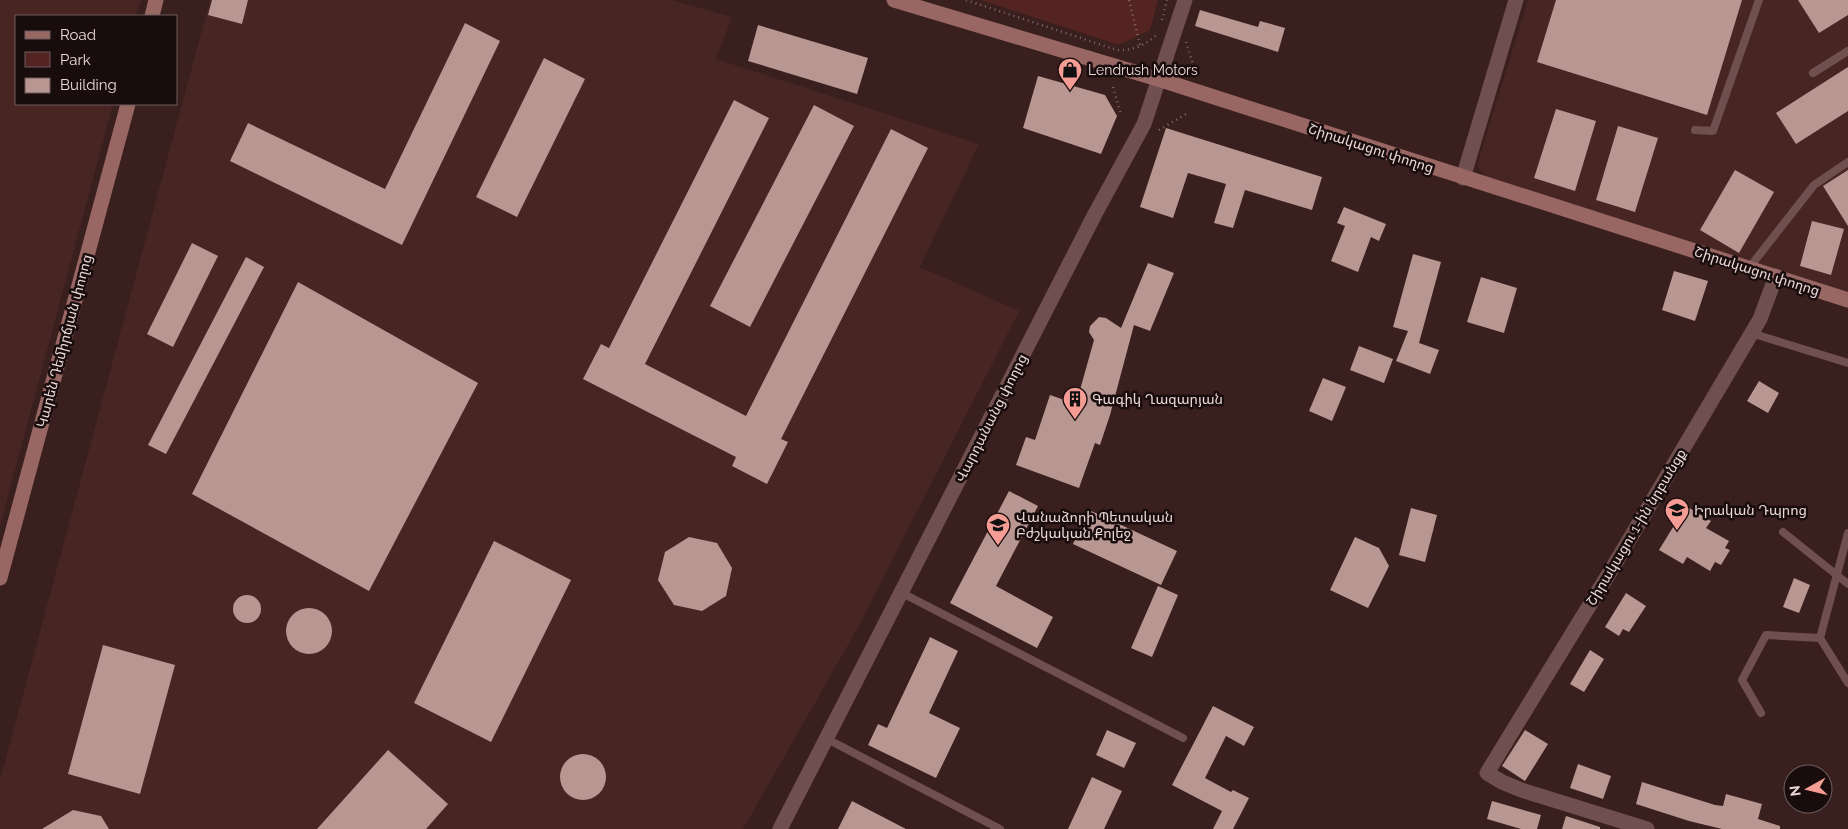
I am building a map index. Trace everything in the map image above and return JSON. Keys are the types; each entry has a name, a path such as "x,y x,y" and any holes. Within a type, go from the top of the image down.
{"street":[{"path":"152,15 156,0"},
{"name":"Շիրակացու փողոց","path":"894,0 1158,79 1848,300"},
{"name":"Վարդանանց փողոց","path":"780,829 1095,214 1144,124 1185,0"},
{"path":"1463,178 1516,0"},
{"name":"Կարեն Դեմիրճյան փողոց","path":"0,578 128,105"},
{"name":"Շիրակացու 1-ին նրբանցք","path":"1632,827 1524,791 1502,782 1487,772 1616,562 1760,319 1776,276"},
{"path":"1632,827 1648,829"}],"lane":[{"path":"1695,130 1713,131 1759,0"},
{"path":"1813,73 1848,51"},
{"path":"1749,268 1814,184 1848,162"},
{"path":"1751,333 1848,363"},
{"path":"1783,532 1848,584"},
{"path":"1848,533 1820,638 1848,683"},
{"path":"902,593 1184,738"},
{"path":"1761,713 1742,680 1766,635 1820,638"},
{"path":"827,739 1000,829"}],"path":[{"path":"966,0 1117,50 1126,51 1152,41 1158,32 1167,0"},
{"path":"1129,0 1140,45"},
{"path":"1186,41 1198,81"},
{"path":"1114,87 1121,115"},
{"path":"1159,130 1188,113"}],"shaded area":[{"path":"0,0 141,0 136,15 15,15 15,105 113,105 0,526"},
{"path":"210,0 672,0 732,17 716,59 979,144 920,267 1019,311 860,624 743,829 0,829 0,780"},
{"path":"1528,0 1848,0 1848,294 1486,179 1477,165"}],"green space":[{"path":"981,0 1158,0 1150,30 1119,45"}],"building":[{"path":"212,0 248,0 242,24 208,15"},
{"path":"1556,0 1742,0 1707,115 1537,62"},
{"path":"1798,0 1848,0 1848,15 1819,33"},
{"path":"1200,10 1258,27 1260,21 1285,28 1278,52 1195,26"},
{"path":"465,23 500,41 402,245 230,161 248,123 385,189"},
{"path":"758,25 868,58 857,94 748,61"},
{"path":"544,58 585,79 517,217 476,197"},
{"path":"1848,67 1848,111 1796,144 1776,113"},
{"path":"1038,76 1105,95 1117,116 1101,154 1023,128"},
{"path":"734,100 769,118 645,364 746,416 891,129 928,148 781,439 788,442 767,484 732,466 736,457 583,379 601,344 609,348"},
{"path":"814,105 854,126 750,327 710,306"},
{"path":"1556,109 1596,121 1575,191 1534,178"},
{"path":"1618,126 1658,138 1635,212 1596,200"},
{"path":"1166,128 1322,177 1312,210 1245,190 1233,228 1214,223 1226,184 1188,173 1173,218 1140,207"},
{"path":"1735,170 1774,192 1739,253 1700,230"},
{"path":"1848,170 1848,226 1823,186"},
{"path":"1344,207 1386,224 1379,241 1371,237 1358,272 1331,261 1345,226 1337,223"},
{"path":"1812,221 1844,229 1831,275 1800,266"},
{"path":"192,243 218,256 173,347 147,334"},
{"path":"1413,254 1441,262 1419,343 1439,350 1430,374 1396,361 1408,331 1393,327"},
{"path":"246,257 264,267 166,454 148,445"},
{"path":"1148,263 1174,273 1150,331 1134,325 1100,445 1095,443 1079,488 1016,465 1026,437 1035,440 1050,395 1076,404 1094,340 1089,332 1090,326 1099,317 1106,318 1121,328"},
{"path":"1674,271 1708,281 1695,321 1662,310"},
{"path":"1481,277 1517,288 1504,333 1467,322"},
{"path":"298,282 478,383 369,591 192,494"},
{"path":"1359,346 1393,359 1384,383 1350,370"},
{"path":"1323,378 1346,387 1332,421 1309,411"},
{"path":"1759,381 1779,393 1768,413 1747,401"},
{"name":"Վանաձորի Պետական Բժշկական Քոլեջ","path":"1009,491 1038,506 996,586 1053,617 1037,648 950,603"},
{"path":"1686,506 1711,521 1706,528 1729,541 1725,548 1730,550 1721,565 1715,562 1710,571 1687,557 1683,564 1659,550"},
{"path":"1411,508 1437,515 1425,562 1399,555"},
{"path":"1089,510 1177,551 1161,585 1073,544"},
{"path":"689,537 717,543 732,568 726,596 702,611 674,605 658,580 665,552"},
{"path":"1355,537 1379,548 1389,566 1368,608 1330,590"},
{"path":"494,541 571,580 491,742 414,703"},
{"path":"1794,578 1810,585 1799,613 1783,607"},
{"path":"1158,586 1178,595 1152,657 1131,648"},
{"path":"1626,593 1646,606 1629,632 1623,629 1619,636 1605,627"},
{"path":"247,595 257,599 261,609 257,619 247,623 237,619 233,609 237,599"},
{"path":"304,608 314,608 328,618 332,631 328,644 322,650 314,654 304,654 290,644 286,636 286,626 296,612"},
{"path":"930,637 958,651 929,713 960,728 936,778 868,745 878,724 887,728"},
{"path":"103,645 175,665 140,794 68,774"},
{"path":"1590,650 1604,659 1584,692 1570,684"},
{"path":"1213,706 1254,727 1244,746 1226,736 1205,778 1231,792 1233,790 1249,798 1233,829 1213,829 1222,811 1172,785"},
{"path":"1107,730 1136,743 1124,768 1096,755"},
{"path":"1525,730 1548,744 1525,781 1502,766"},
{"path":"388,750 448,804 426,829 317,829"},
{"path":"579,754 587,754 596,758 602,764 606,777 602,790 596,796 587,800 579,800 570,796 564,790 560,781 560,773 564,764 570,758"},
{"path":"1578,764 1611,776 1603,799 1570,788"},
{"path":"1092,777 1122,791 1104,829 1068,829"},
{"path":"1642,782 1715,805 1723,806 1726,794 1762,804 1758,819 1780,826 1780,829 1722,829 1689,821 1636,804"},
{"path":"852,801 906,829 838,829"},
{"path":"1492,801 1541,815 1537,829 1521,829 1487,819"},
{"path":"73,810 101,816 109,829 42,829"},
{"path":"1566,816 1600,827 1600,829 1562,829"}],"place":[{"name":"Lendrush Motors","path":"1070,91"},
{"name":"Գագիկ Ղազարյան","path":"1075,420"},
{"name":"Իրական Դպրոց","path":"1677,531"},
{"name":"Վանաձորի Պետական Բժշկական Քոլեջ","path":"998,546"}]}
